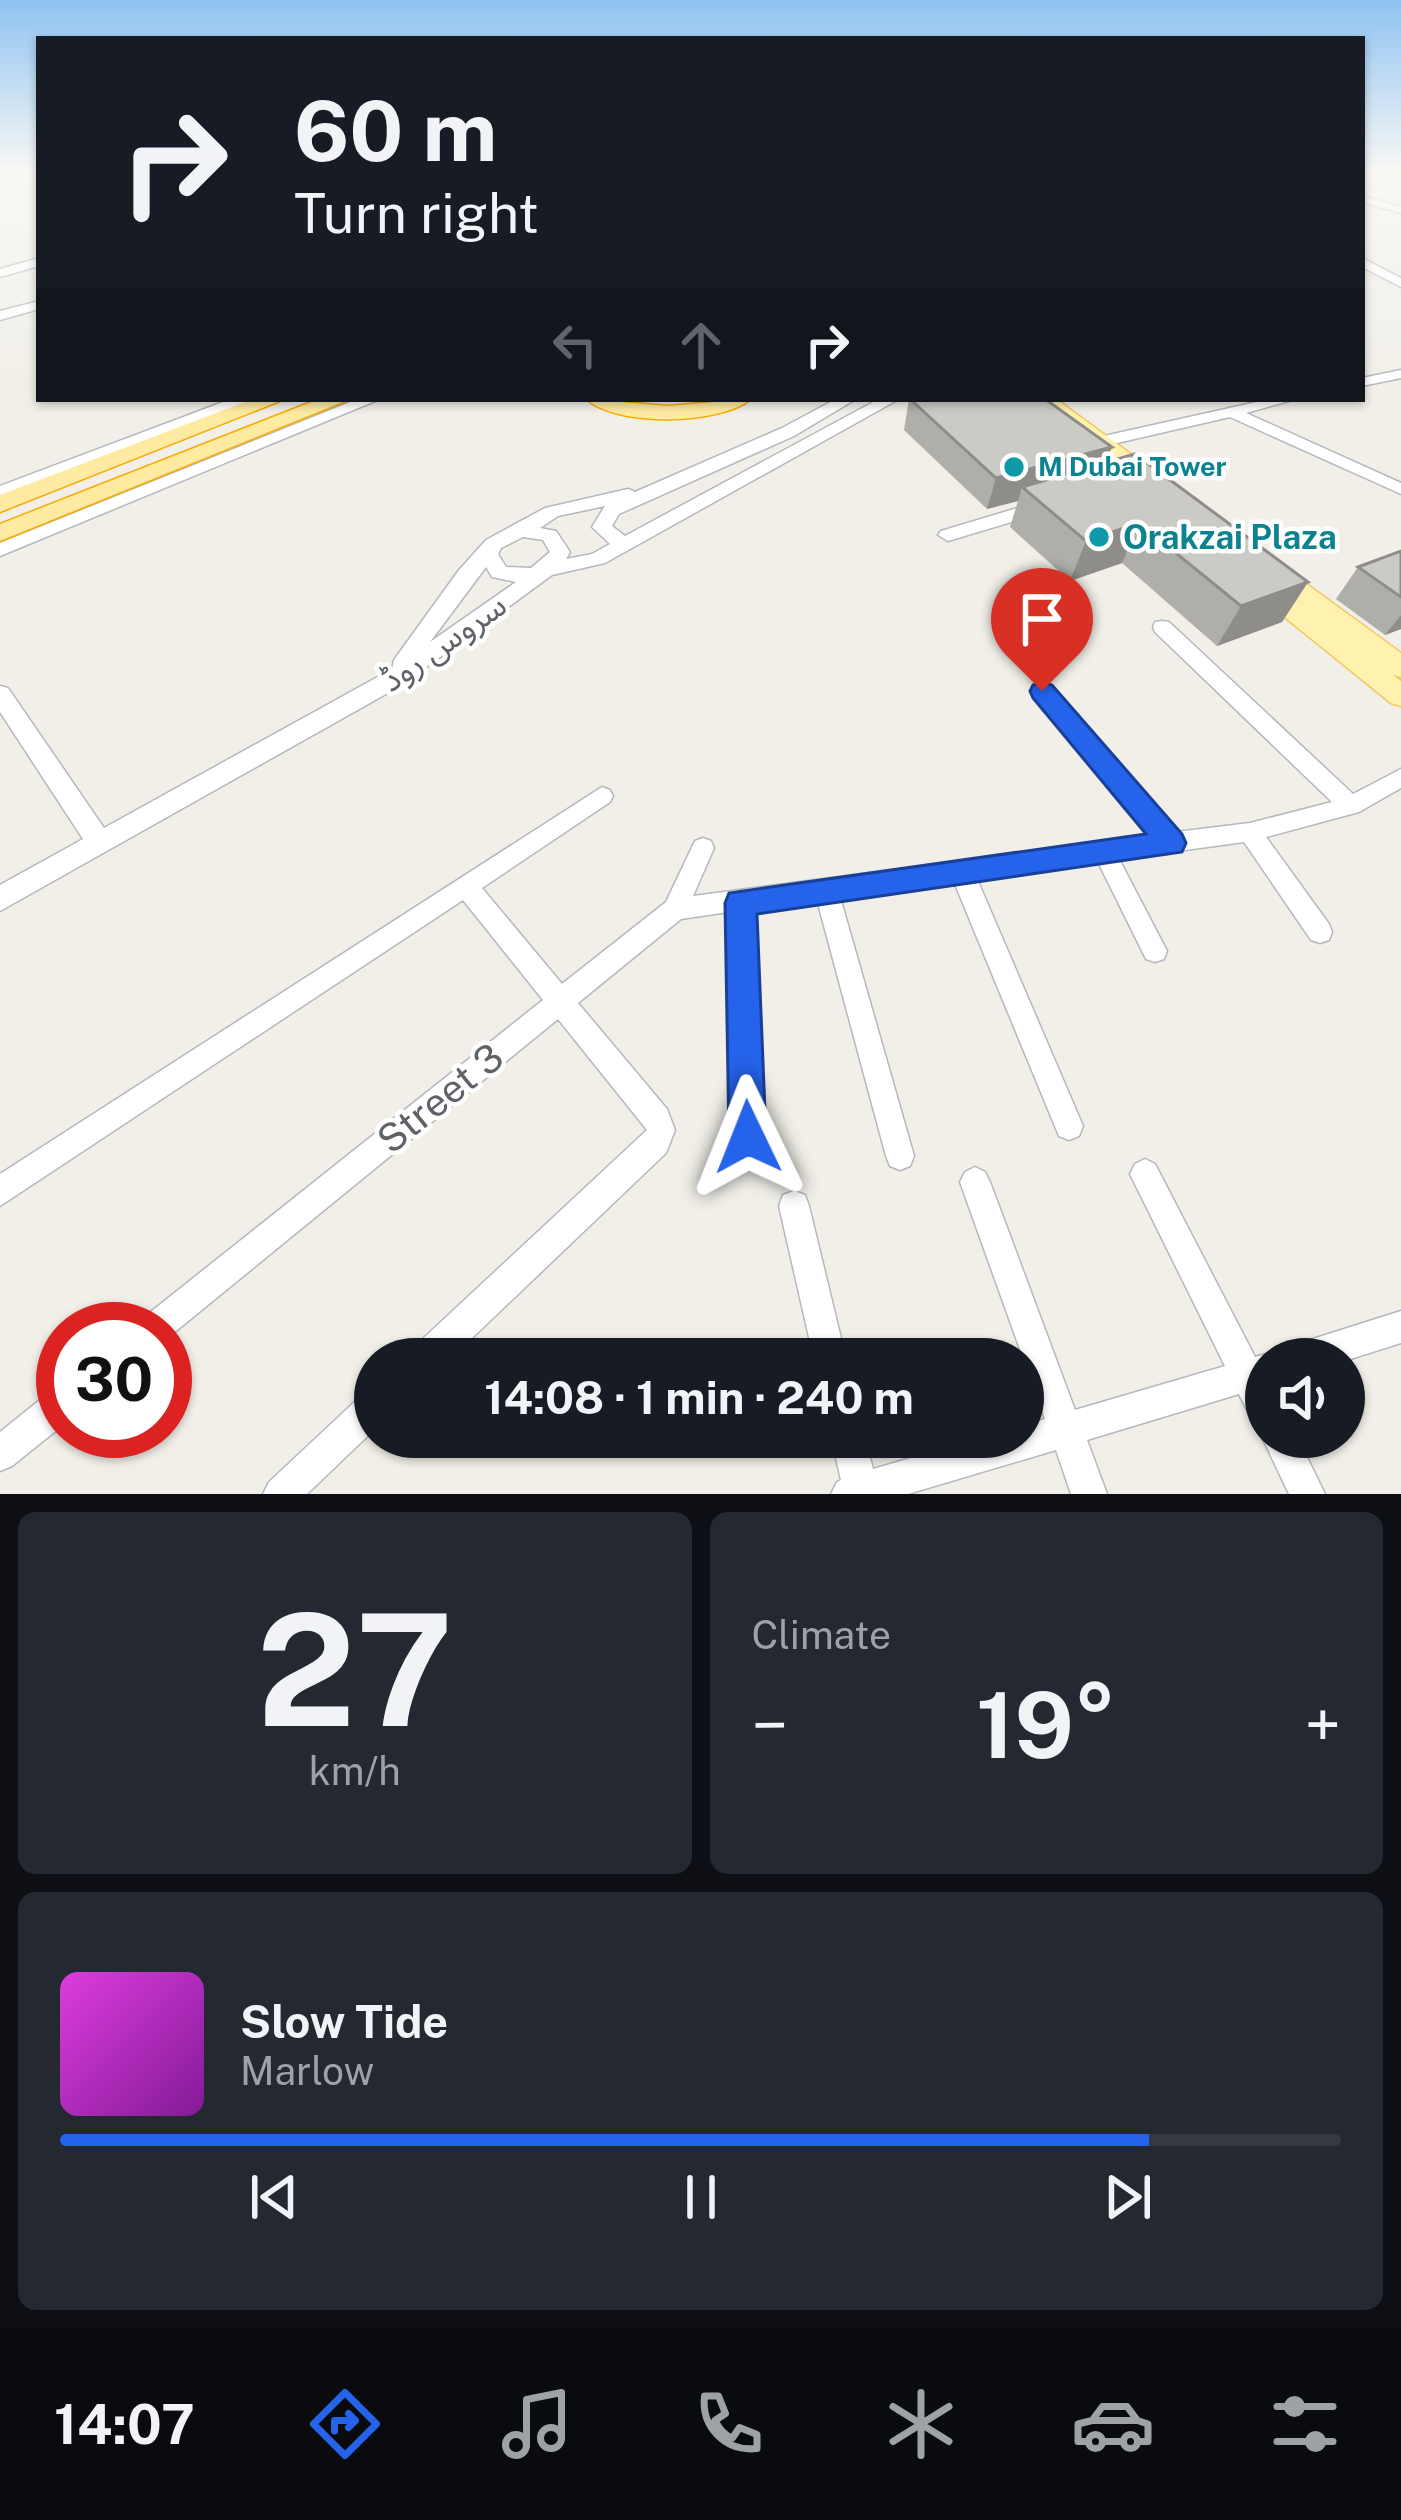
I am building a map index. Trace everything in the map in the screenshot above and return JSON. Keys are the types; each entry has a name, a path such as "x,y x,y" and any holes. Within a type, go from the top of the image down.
{"highway":[{"path":"0,504 266,402"},
{"path":"1,546 331,402"},
{"path":"607,402 642,413 684,412 727,402"}],"main road":[{"path":"1031,402 1170,501 1103,441 1047,402"},
{"path":"1401,667 1240,556 1401,696"}],"street":[{"path":"0,273 36,263"},
{"path":"1365,264 1401,283"},
{"path":"0,316 36,306"},
{"path":"1366,382 1401,374"},
{"path":"1366,382 1401,393"},
{"path":"0,492 238,402"},
{"path":"1,546 364,402"},
{"path":"623,545 602,527 603,519 642,495 715,466 842,402"},
{"name":"سروس روڈ","path":"0,898 394,679 546,570 598,559 885,402"},
{"path":"1103,441 1276,402"},
{"path":"1231,412 1401,489"},
{"path":"394,679 466,574 494,544 552,512 618,495 642,495"},
{"path":"948,535 1063,500"},
{"path":"488,554 499,572 513,576 546,570 560,552 558,543 549,535 521,531"},
{"path":"1162,627 1351,806"},
{"path":"1042,691 1172,843"},
{"path":"0,694 100,843"},
{"path":"675,909 1250,832 1351,806 1401,778"},
{"path":"0,1190 602,796"},
{"path":"1250,832 1320,932"},
{"name":"Street 3","path":"187,1302 675,909 703,848"},
{"path":"1104,852 1155,951"},
{"path":"962,872 1069,1126"},
{"path":"448,1338 656,1143 661,1130 657,1119 465,885"},
{"path":"826,890 900,1156"},
{"path":"740,903 748,1137"},
{"path":"1145,1174 1245,1352"},
{"path":"975,1182 1089,1494"},
{"path":"794,1206 825,1338"},
{"path":"1365,1342 1398,1334"},
{"path":"851,1458 857,1493 1245,1377"},
{"path":"0,1454 36,1425"},
{"path":"281,1494 354,1426"},
{"path":"1289,1458 1307,1494"}],"building":[{"path":"913,402 1049,402 1112,447 996,478"},
{"path":"1135,454 1308,582 1241,606 1139,523 1086,541 1022,487"},
{"path":"1401,551 1401,597 1358,567"}],"place":[{"name":"M Dubai Tower","path":"1014,467"},
{"name":"Orakzai Plaza","path":"1099,537"}],"route":[{"path":"748,1137 740,903 1172,843 1042,691"}]}
